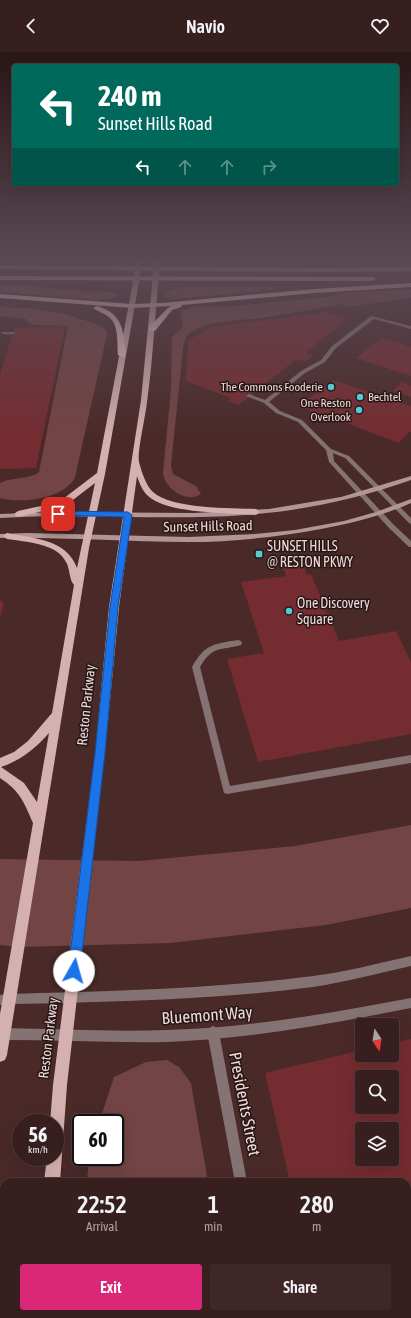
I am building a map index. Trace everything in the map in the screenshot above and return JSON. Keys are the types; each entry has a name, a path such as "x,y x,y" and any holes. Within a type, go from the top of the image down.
{"highway":[{"path":"116,321 119,326 122,355"},
{"path":"152,329 159,321"}],"main road":[{"name":"Reston Parkway","path":"0,1055 5,1000 22,927 87,536 101,474 129,321"},
{"name":"Reston Parkway","path":"58,1114 90,838 114,607 125,538 152,321"},
{"path":"135,460 150,494 164,502 184,507 256,512"},
{"path":"18,514 62,504 101,474"},
{"name":"Sunset Hills Road","path":"0,516 18,514 128,515 256,512 319,503 361,494 411,478"},
{"name":"Sunset Hills Road","path":"4,536 87,536 207,539 248,538 326,526 380,514 411,501"},
{"path":"4,536 53,547 67,556 74,571 78,590"},
{"path":"0,763 13,758 32,746 57,714"},
{"path":"0,772 23,789 32,803 39,824"},
{"path":"52,1178 53,1166"}],"street":[{"path":"266,402 303,372 323,361 334,347 368,321"},
{"path":"387,321 411,328"},
{"path":"3,333 13,333"},
{"path":"249,396 266,402 278,412 300,422 329,450 347,457 380,488 411,522"},
{"path":"329,450 331,461 411,545"},
{"path":"238,642 209,649 196,667 227,790 411,759"},
{"name":"Bluemont Way","path":"5,1000 71,996 151,995 248,989 315,980 411,961"},
{"name":"Bluemont Way","path":"2,1034 167,1036 304,1023 411,1003"},
{"name":"Presidents Street","path":"213,1032 241,1178"}],"shaded area":[{"path":"28,321 87,321 99,325 106,330 107,334 75,477 70,484 52,495 30,500 9,500 0,498 0,483 32,476 39,472 68,326 34,325"},
{"path":"182,321 228,321 198,328 188,335 184,342 171,465 173,474 196,486 201,494 195,497 183,496 177,493 167,484 163,473 171,389 172,337 183,327"},
{"path":"411,825 411,908 326,925 170,943 20,947 0,945 0,859 139,861 295,846"},
{"path":"167,1060 179,1067 191,1083 207,1178 87,1178 88,1166 124,1166 124,1114 102,1114 114,1077 146,1062"}],"building":[{"path":"257,321 345,321 305,353 314,355 305,362 297,359 238,405 228,401 231,398 186,381 188,341 210,327"},
{"path":"65,327 36,468 0,469 0,376 14,328"},
{"path":"382,337 411,347 411,376 356,358"},
{"name":"One Reston Overlook","path":"333,380 411,406 411,432 409,432 399,443 298,406"},
{"path":"402,382 411,386 411,397 393,391"},
{"path":"302,562 307,575 311,574 339,641 396,631 411,662 411,734 258,762 227,659 264,653 241,582 286,576 282,565"},
{"path":"0,599 4,604 0,617"},
{"path":"411,1039 411,1178 289,1178 265,1073 355,1052 355,1062 399,1062 399,1042"}],"place":[{"name":"The Commons Fooderie","path":"331,387"},
{"name":"Bechtel","path":"360,397"},
{"name":"One Reston Overlook","path":"359,410"},
{"name":"SUNSET HILLS @ RESTON PKWY","path":"259,554"},
{"name":"One Discovery Square","path":"289,611"}],"route":[{"path":"58,514 128,515 114,607 100,753 74,971"}]}
